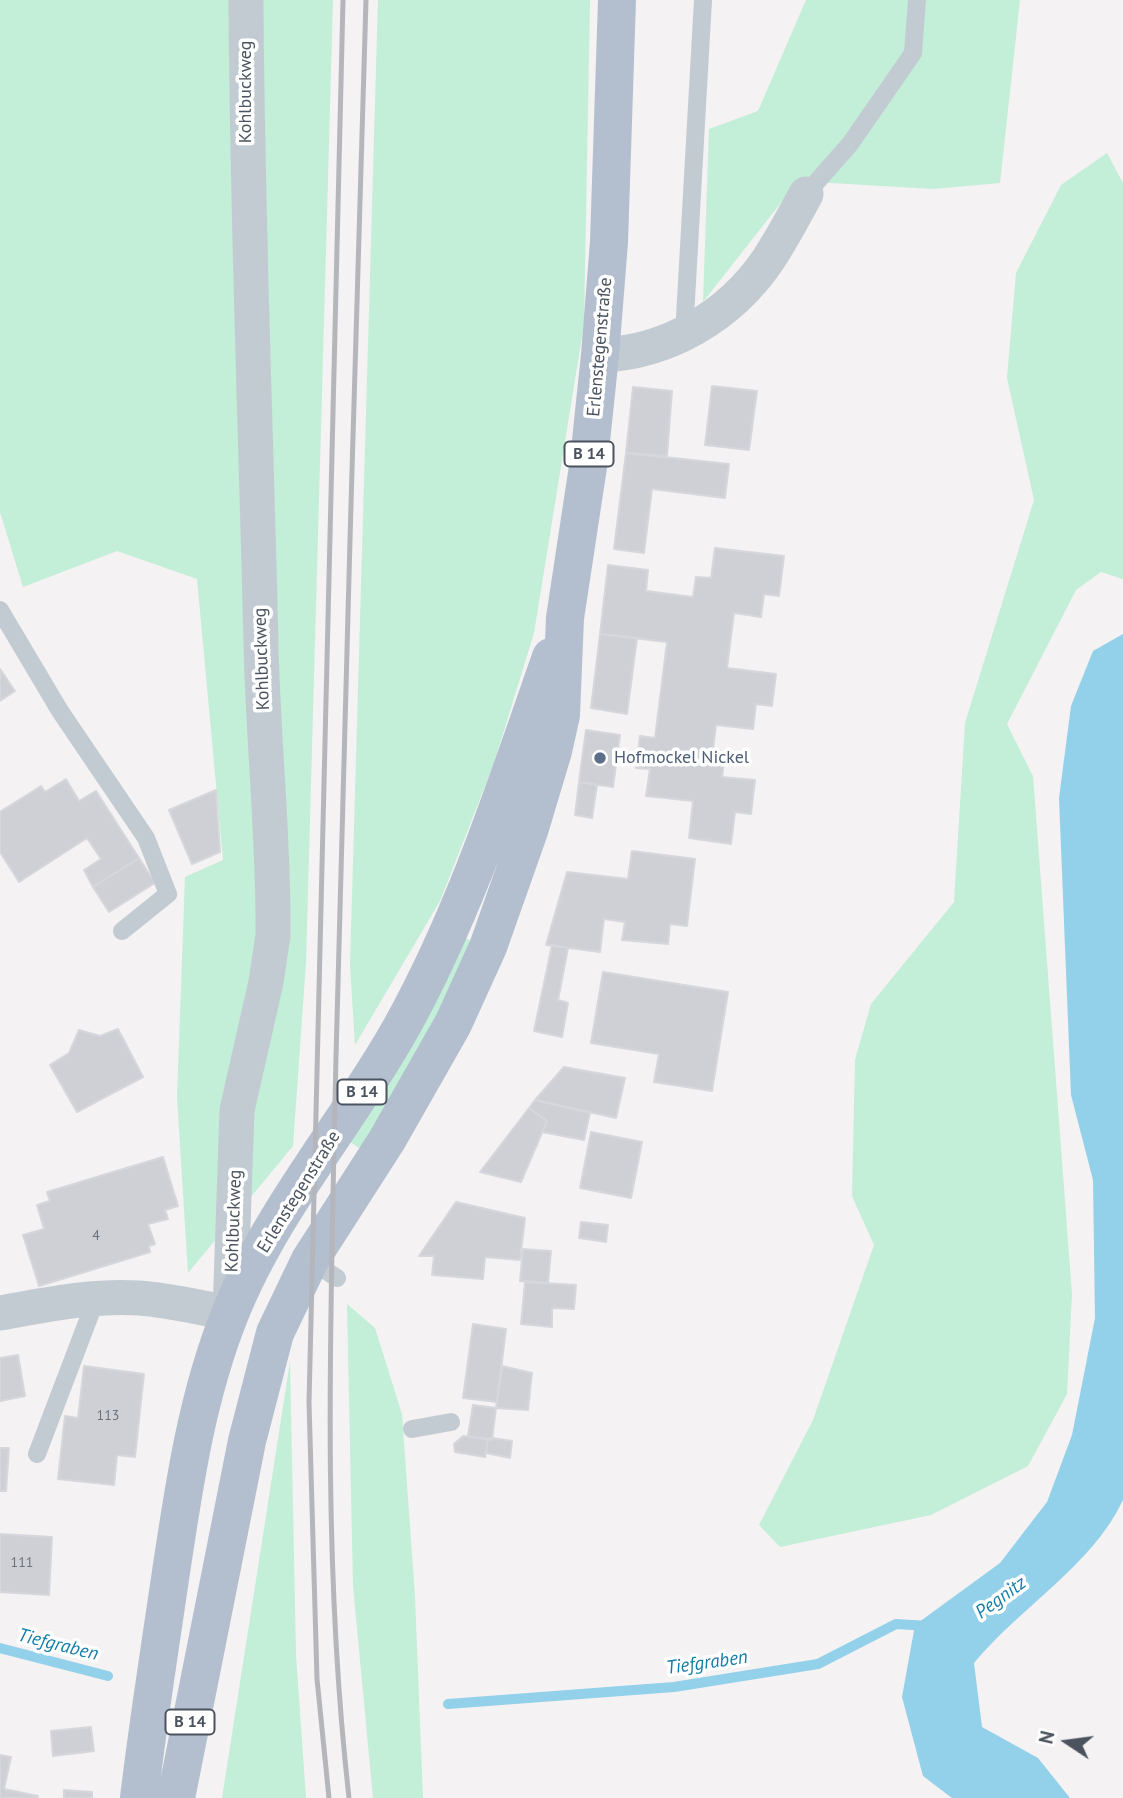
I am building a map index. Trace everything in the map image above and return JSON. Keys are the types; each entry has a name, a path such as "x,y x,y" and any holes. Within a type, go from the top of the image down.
{"main road":[{"name":"Erlenstegenstraße","path":"179,1784 247,1441 275,1333 323,1269 394,1128 453,1024 488,947 515,874 540,799 561,715 565,618 589,460 609,242 617,0"},
{"name":"Erlenstegenstraße","path":"141,1780 186,1475 202,1400 230,1313 275,1227 400,1029 477,863 565,618"},
{"path":"477,863 515,874"},
{"path":"230,1313 275,1333"},
{"name":"B 14","path":"141,1780 179,1784"}],"street":[{"name":"Kohlbuckweg","path":"230,1313 237,1110 266,982 273,922 247,230 246,0"},
{"path":"600,355 657,347 684,335 715,315 767,262 806,194"},
{"path":"0,1313 96,1298 140,1298 230,1313"}],"lane":[{"path":"684,335 703,0"},
{"path":"806,194 850,144 913,53 917,0"},
{"path":"0,610 60,710 146,838 168,894 122,931"},
{"path":"37,1454 96,1298"},
{"path":"412,1429 451,1423"}],"green space":[{"path":"0,0 333,0 306,962 293,1146 188,1273 177,1097 185,877 223,860 197,579 117,551 23,587 0,512"},
{"path":"378,0 590,0 584,324 534,633 494,763 440,901 355,1045 350,965"},
{"path":"806,0 1020,0 1000,183 933,189 798,181 703,302 709,129 758,111"},
{"path":"1107,153 1123,183 1123,579 1101,572 1076,590 1007,724 1033,776 1072,1294 1067,1394 1028,1466 931,1515 780,1547 759,1525 813,1420 874,1245 852,1196 855,1060 871,1004 954,902 965,723 1034,500 1007,378 1016,273 1061,185"},
{"path":"463,937 479,944 366,1153 349,1141"},
{"path":"347,1304 375,1328 402,1414 415,1597 423,1798 373,1798 353,1586"},
{"path":"290,1362 296,1655 306,1798 222,1798"}],"water":[{"name":"Pegnitz","path":"1123,634 1123,1500 1110,1524 1074,1566 974,1663 982,1727 1038,1758 1070,1798 952,1798 923,1776 902,1697 915,1625 1000,1563 1047,1502 1072,1435 1095,1318 1093,1180 1071,1095 1059,798 1071,706 1093,651"}],"building":[{"path":"712,386 757,391 749,450 705,445"},
{"path":"633,387 672,391 667,456 626,453"},
{"path":"626,453 729,464 725,498 652,489 644,553 614,549"},
{"path":"715,548 784,556 779,596 764,594 761,617 734,613 727,668 776,674 772,706 756,704 753,729 716,725 713,750 725,752 722,777 755,780 751,814 735,812 731,844 689,838 693,801 646,796 650,769 636,768 640,736 655,738 667,642 600,634 608,565 648,570 646,591 693,597 696,577 711,578"},
{"path":"600,634 637,638 627,714 591,708"},
{"path":"0,669 15,691 0,701"},
{"name":"Hofmockel Nickel","path":"586,730 620,735 613,787 579,782"},
{"path":"66,779 79,801 96,791 139,858 93,887 84,870 101,859 87,838 19,882 0,852 0,812 41,786 45,792"},
{"path":"579,782 597,785 592,818 575,815"},
{"path":"216,790 220,852 192,864 169,810"},
{"path":"632,851 695,859 687,926 670,924 668,944 622,940 625,922 604,919 600,952 546,945 567,872 628,879"},
{"path":"139,858 155,883 109,912 93,887"},
{"path":"552,945 568,948 558,1000 568,1003 562,1037 534,1031"},
{"path":"603,972 728,992 712,1091 654,1082 659,1054 591,1043"},
{"path":"118,1029 143,1077 77,1112 50,1065 69,1053 79,1030 100,1036"},
{"path":"564,1067 625,1078 616,1118 535,1100"},
{"path":"535,1100 590,1113 584,1140 542,1132 547,1121 529,1108"},
{"path":"529,1108 547,1121 521,1182 480,1172"},
{"path":"591,1132 642,1142 631,1198 580,1188"},
{"path":"163,1157 178,1206 165,1210 168,1219 148,1224 155,1244 149,1246 150,1252 39,1286 23,1235 44,1229 37,1205 50,1201 47,1192"},
{"path":"456,1202 525,1218 520,1260 485,1257 483,1279 432,1275 434,1256 419,1256"},
{"path":"581,1222 608,1225 606,1242 579,1238"},
{"path":"523,1249 551,1251 548,1283 520,1281"},
{"path":"525,1282 576,1285 574,1309 552,1308 552,1327 521,1324"},
{"path":"473,1324 506,1329 497,1402 463,1398"},
{"path":"18,1355 25,1396 0,1401 0,1358"},
{"path":"84,1366 144,1374 135,1457 117,1455 114,1485 58,1479 65,1416 78,1418"},
{"path":"502,1366 532,1373 528,1410 496,1408"},
{"path":"473,1405 496,1408 492,1440 468,1436"},
{"path":"463,1436 488,1439 485,1457 455,1452 454,1444"},
{"path":"488,1439 512,1441 510,1458 486,1453"},
{"path":"0,1448 9,1448 6,1491 0,1491"},
{"path":"0,1534 52,1537 49,1595 0,1592"},
{"path":"91,1727 94,1751 53,1756 51,1731"},
{"path":"0,1755 11,1757 4,1789 38,1796 37,1798 0,1798"},
{"path":"64,1790 92,1792 92,1798 64,1798"}],"waterway":[{"name":"Tiefgraben","path":"448,1704 674,1687 818,1664 896,1624 928,1626"},
{"name":"Tiefgraben","path":"0,1648 108,1676"}],"railway":[{"path":"329,1798 317,1679 309,1402 343,0"},
{"path":"349,1798 334,1613 330,1428 342,793 366,0"}],"place":[{"name":"Hofmockel Nickel","path":"600,758"}]}
